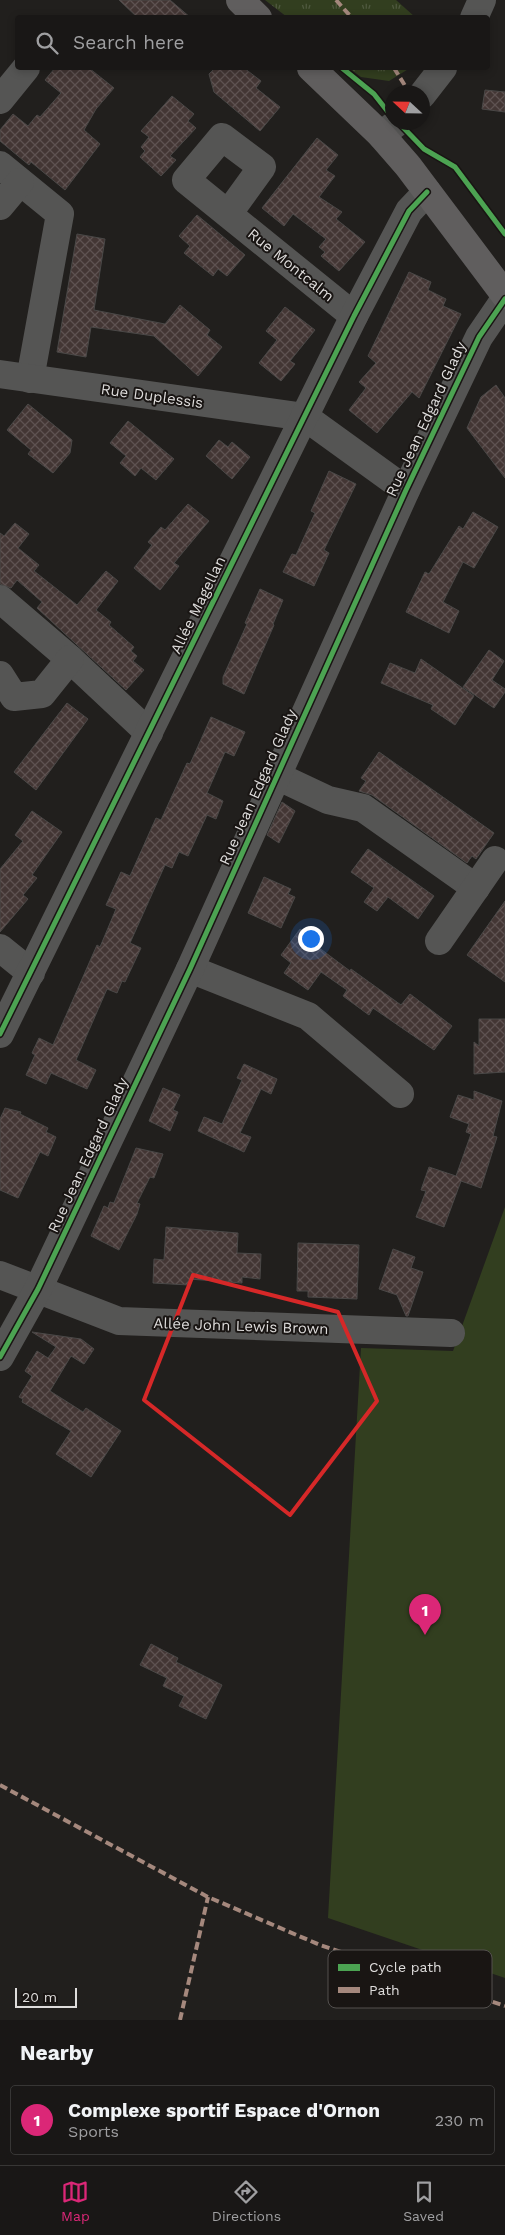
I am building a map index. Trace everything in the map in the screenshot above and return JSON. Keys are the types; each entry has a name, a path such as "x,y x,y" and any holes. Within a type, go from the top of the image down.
{"main road":[{"path":"240,0 255,15"},
{"path":"314,70 385,125"},
{"path":"391,130 427,192 505,297"}],"street":[{"path":"475,15 482,0"},
{"path":"0,100 24,70"},
{"path":"430,85 441,70"},
{"path":"0,206 10,173 60,214 30,379"},
{"name":"Allée Magellan","path":"0,1034 32,973 354,316 409,211 427,192"},
{"name":"Rue Montcalm","path":"228,214 354,316"},
{"name":"Rue Jean Edgard Glady","path":"0,1357 38,1289 190,969 406,490 479,337 505,297"},
{"name":"Rue Duplessis","path":"0,374 305,417"},
{"path":"305,417 406,490"},
{"path":"0,600 70,659 149,733"},
{"path":"0,674 14,697 42,694 70,659"},
{"path":"277,776 328,800 364,808 476,888"},
{"path":"438,941 495,860"},
{"path":"0,948 32,973"},
{"path":"190,969 308,1016 400,1094"},
{"name":"Allée John Lewis Brown","path":"0,1275 119,1321 451,1333"}],"highlighted area":[{"path":"193,1275 338,1312 377,1401 290,1515 144,1400"}],"green space":[{"path":"265,0 396,0 413,15 284,15"},
{"path":"352,70 407,70 389,81 361,77"},
{"path":"505,1207 505,1978 492,1974 492,1950 422,1950 328,1918 361,1348 453,1351"}],"building":[{"path":"119,0 170,0 188,15 135,15"},
{"path":"53,70 92,70 114,88 96,109 84,130 100,144 65,190 31,162 29,165 0,141 0,130 13,114 28,126 37,115 40,117 61,93 45,80"},
{"path":"213,70 247,70 261,81 256,88 280,107 260,131 214,92 209,74"},
{"path":"485,90 505,92 505,112 482,109"},
{"path":"172,96 194,114 188,121 196,128 170,156 176,160 161,176 140,157 145,151 141,147 149,137 141,131"},
{"path":"317,138 338,155 326,170 335,176 319,197 342,212 336,219 365,242 339,271 321,256 325,252 319,247 326,239 293,214 284,226 262,208"},
{"path":"197,215 245,255 227,276 218,269 213,276 184,253 190,246 179,236"},
{"path":"77,234 105,239 94,310 165,324 180,305 210,330 207,335 222,347 198,376 154,336 91,327 86,357 57,352"},
{"path":"409,272 431,282 428,290 446,299 443,306 461,314 419,398 412,392 377,433 349,410 366,388 359,382 376,363 368,356"},
{"path":"285,307 315,330 290,361 295,364 281,381 259,363 277,340 266,331"},
{"path":"496,385 505,398 505,478 467,428 481,397"},
{"path":"28,404 72,440 70,453 53,473 28,454 31,450 7,430"},
{"path":"128,421 174,459 156,480 141,468 135,476 120,463 126,456 110,443"},
{"path":"219,440 228,447 232,442 250,457 232,479 206,456"},
{"path":"329,471 356,484 324,550 329,553 314,586 283,572 292,554 296,555 315,513 311,511"},
{"path":"188,504 209,521 174,563 179,566 160,590 134,568 152,545 148,542 161,527 165,530"},
{"path":"473,512 498,527 474,568 463,562 443,602 459,611 449,633 406,612 425,572 429,574 459,526 463,529"},
{"path":"15,523 29,534 18,548 39,565 34,571 77,605 106,571 118,581 96,610 111,622 109,625 134,647 131,651 137,656 133,661 144,670 126,690 37,608 42,602 17,580 11,588 0,584 0,533 4,536"},
{"path":"260,589 283,600 244,694 223,684 223,677 247,624 245,623"},
{"path":"489,650 504,661 492,680 505,689 505,692 494,708 463,687"},
{"path":"421,659 474,696 455,725 431,709 433,705 381,683 390,663 415,673"},
{"path":"67,703 88,719 36,790 14,772"},
{"path":"211,717 245,732 234,756 225,752 207,793 223,801 216,819 207,815 188,856 179,852 172,868 165,865 130,943 141,948 125,982 122,981 117,993 107,989 76,1060 96,1070 87,1089 51,1073 46,1084 26,1075 35,1055 32,1053 39,1038 53,1045 97,945 100,947 116,909 106,905 121,872 130,876 156,818 161,820 187,763 190,764"},
{"path":"379,752 494,833 476,859 472,856 467,863 372,795 359,791 366,781 361,778"},
{"path":"282,802 295,811 279,843 267,835"},
{"path":"32,811 62,832 32,875 37,878 23,895 28,899 0,932 0,869 23,841 15,835"},
{"path":"368,849 434,896 418,919 388,897 377,911 364,902 374,888 351,872"},
{"path":"264,877 291,889 288,894 295,897 281,928 248,913"},
{"path":"505,901 505,982 467,955"},
{"path":"300,929 313,938 310,941 350,971 351,969 401,1005 410,994 452,1026 434,1050 373,1008 369,1015 343,996 347,990 321,972 308,990 284,973 291,963 281,955"},
{"path":"479,1019 505,1019 505,1072 474,1074 474,1042 479,1046"},
{"path":"244,1064 277,1079 271,1094 261,1089 240,1133 251,1137 244,1152 198,1131 204,1117 222,1124 242,1080 237,1078"},
{"path":"163,1088 180,1095 173,1110 178,1112 170,1131 149,1121"},
{"path":"474,1091 502,1101 493,1136 497,1137 481,1188 461,1181 444,1227 416,1217 426,1191 421,1190 429,1167 456,1176 471,1134 466,1132 469,1124 450,1117 458,1095 474,1100"},
{"path":"5,1108 21,1112 20,1114 48,1128 46,1132 56,1137 48,1156 40,1152 18,1198 0,1190 0,1119"},
{"path":"136,1148 163,1154 154,1178 150,1177 137,1203 140,1204 137,1214 119,1250 91,1236 104,1206 108,1208 110,1202 114,1203"},
{"path":"166,1227 238,1233 237,1253 261,1254 260,1279 242,1277 242,1283 189,1279 189,1285 153,1283 154,1259 164,1260"},
{"path":"298,1243 359,1245 357,1299 308,1297 308,1291 297,1291"},
{"path":"393,1249 415,1257 411,1268 423,1272 408,1316 406,1316 397,1295 379,1289"},
{"path":"32,1332 81,1339 94,1349 84,1364 71,1356 50,1391 83,1412 86,1408 121,1431 91,1477 56,1454 71,1431 22,1402 23,1399 19,1397 32,1376 25,1371 37,1351 48,1358 56,1347"},
{"path":"151,1644 178,1658 176,1662 222,1685 206,1719 179,1706 184,1696 163,1686 167,1678 140,1665"}],"marked path":[{"path":"336,0 349,15"},
{"path":"395,70 405,85"},
{"path":"0,1785 208,1897 335,1950"},
{"path":"180,2020 208,1897"},
{"path":"492,2002 505,2006"}],"cycle path":[{"path":"344,70 374,94 385,108"},
{"path":"406,130 424,149 455,167 505,234"},
{"path":"0,1034 354,316 409,211 427,192"},
{"path":"0,1357 38,1289 190,969 406,490 479,337 505,299"}],"place":[{"name":"Complexe sportif Espace d'Ornon","path":"425,1635"}]}
